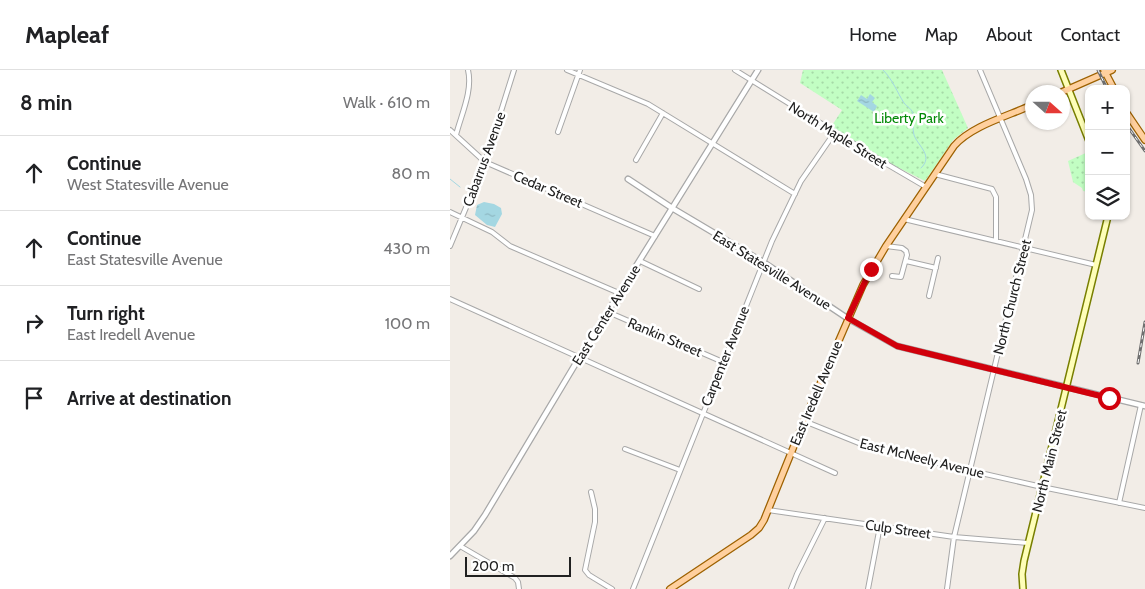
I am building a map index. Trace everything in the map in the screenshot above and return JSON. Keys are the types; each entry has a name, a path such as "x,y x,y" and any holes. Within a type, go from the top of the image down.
{"main road":[{"path":"1061,70 1067,85"},
{"path":"1070,90 1107,71 1112,85"},
{"path":"1070,93 1085,131"},
{"name":"East Iredell Avenue","path":"670,589 759,528 848,318 871,269 960,139 973,130 1025,108"},
{"path":"1130,118 1145,140"},
{"name":"North Main Street","path":"1023,589 1022,574 1028,543 1107,220"}],"street":[{"path":"456,135 470,82 468,70"},
{"name":"Cabarrus Avenue","path":"450,246 485,162 514,70"},
{"path":"567,70 579,72 648,104 795,194"},
{"name":"North Maple Street","path":"735,70 926,187"},
{"name":"East Center Avenue","path":"450,556 474,532 485,515 580,356 758,70"},
{"name":"North Church Street","path":"948,589 954,537 1032,213 1031,195 980,70"},
{"path":"558,132 579,72"},
{"path":"636,160 663,113"},
{"name":"Cedar Street","path":"450,130 485,162 655,236"},
{"name":"Carpenter Avenue","path":"633,589 762,262 795,194 835,132"},
{"path":"935,174 992,189 996,197 996,241"},
{"name":"East Statesville Avenue","path":"628,179 848,318 897,346 1143,405"},
{"path":"450,212 492,232 510,246 619,293"},
{"path":"904,219 1096,264"},
{"path":"886,246 902,248 906,251 907,255 901,277 892,276"},
{"path":"929,296 938,258"},
{"path":"640,261 699,289"},
{"path":"906,261 936,268"},
{"path":"450,299 836,473"},
{"name":"Rankin Street","path":"608,312 723,362"},
{"path":"1119,503 1143,405"},
{"name":"East McNeely Avenue","path":"804,421 871,448 1042,487 1145,508"},
{"path":"625,449 680,470"},
{"path":"591,492 595,509 595,522 585,570 589,575 612,589"},
{"name":"Culp Street","path":"768,510 954,537 1028,543"},
{"path":"791,589 825,518"},
{"path":"868,589 880,526"},
{"path":"460,546 515,578 519,589"}],"green space":[{"name":"Liberty Park","path":"803,70 942,70 968,128 953,140 925,181 889,163 831,127 842,110 800,83"},
{"path":"1085,153 1085,191 1073,182 1068,161"}],"water":[{"path":"870,94 875,98 872,102 877,106 874,112 857,101 861,95 867,99"},
{"path":"484,202 501,208 502,214 495,227 487,225 475,215 477,205"}],"waterway":[{"path":"883,70 904,103 913,113 914,135 926,155 925,164 921,168"},
{"path":"450,179 460,187"}],"railway":[{"path":"1098,70 1105,85"},
{"path":"1130,130 1145,151"},
{"path":"1138,363 1145,322"}],"route":[{"path":"871,269 848,318 888,342 912,350 1002,370 1109,398"}]}
